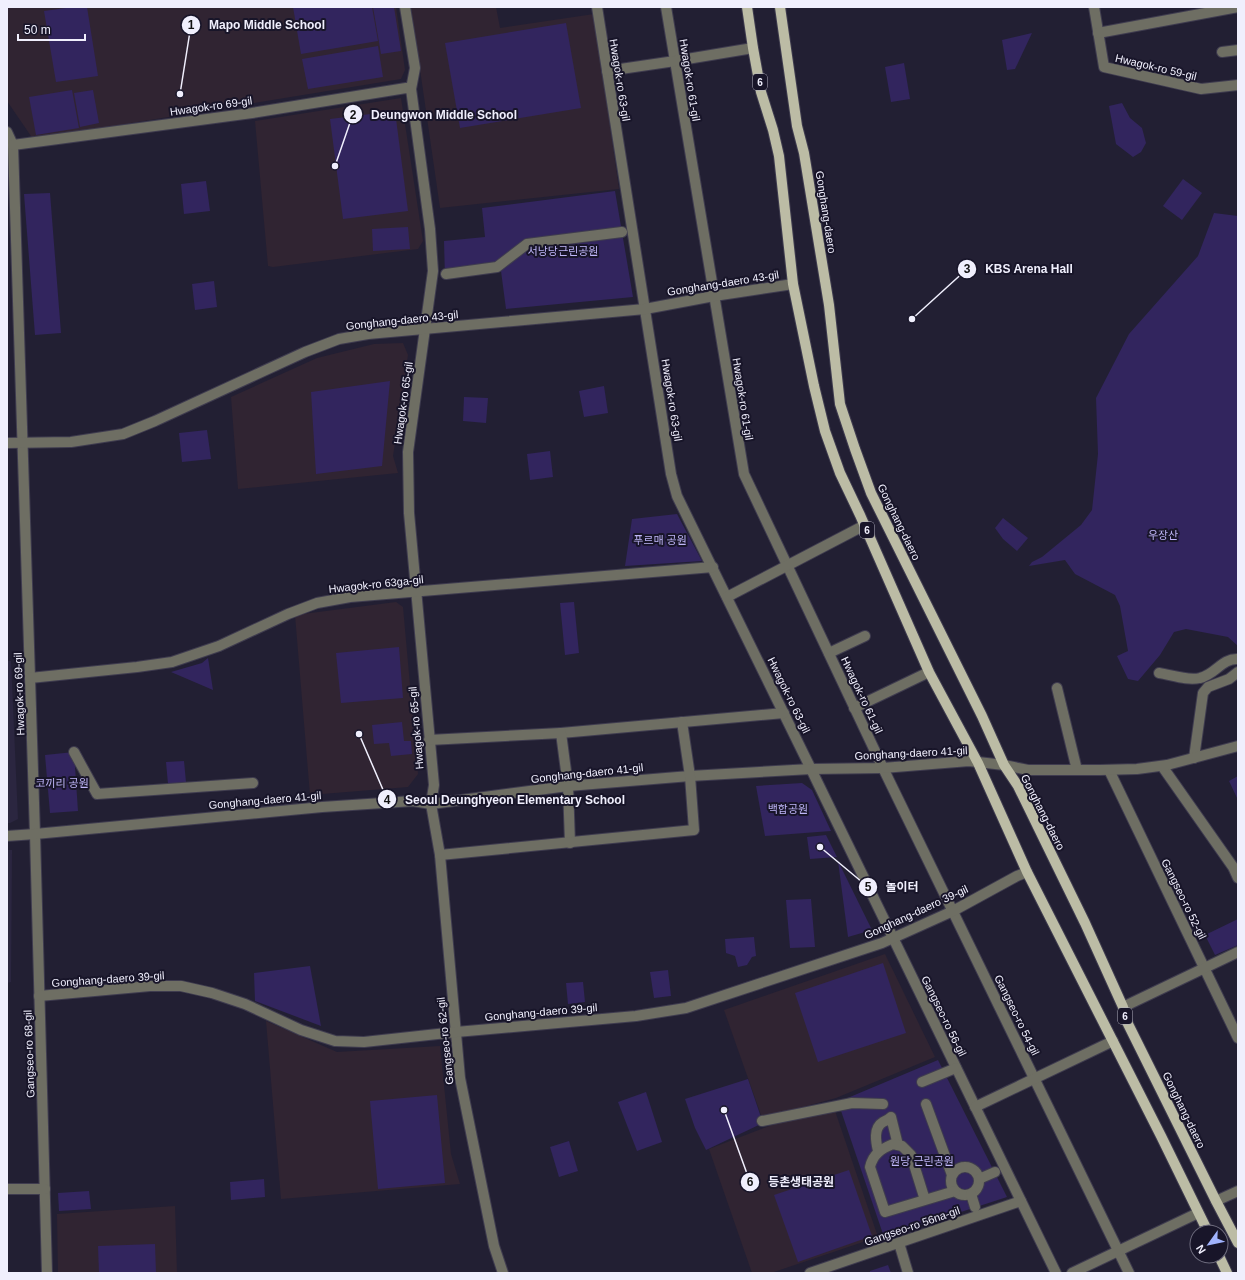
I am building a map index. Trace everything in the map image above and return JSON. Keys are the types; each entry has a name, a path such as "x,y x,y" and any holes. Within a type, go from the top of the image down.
{"main road":[{"name":"6","path":"747,7 761,92 773,130 779,156 793,284 825,431 840,473 865,525 929,672 978,762 1027,872 1161,1136 1204,1224"},
{"name":"Gonghang-daero","path":"780,7 797,126 804,153 829,305 840,404 871,493 979,709 1004,765 1018,786 1082,916 1128,1022 1238,1244"}],"street":[{"name":"Hwagok-ro 65-gil","path":"405,7 415,68 411,89 431,235 433,271 408,452 409,513 434,785 431,804"},
{"name":"Hwagok-ro 63-gil","path":"597,7 671,474 677,496 811,769"},
{"name":"Hwagok-ro 61-gil","path":"666,7 744,474 883,768"},
{"name":"Hwagok-ro 59-gil","path":"1094,7 1104,67 1201,89 1238,85"},
{"path":"1098,33 1238,7"},
{"path":"607,71 753,48"},
{"path":"1222,52 1238,50"},
{"name":"Hwagok-ro 69-gil","path":"13,146 258,112 406,88 411,89"},
{"name":"Hwagok-ro 69-gil","path":"7,132 13,146 35,834"},
{"path":"446,274 497,267 527,244 622,232"},
{"name":"Gonghang-daero 43-gil","path":"7,443 23,444 71,442 124,434 305,352 339,339 368,334 645,309 714,296 793,284"},
{"path":"727,597 865,525"},
{"name":"Hwagok-ro 63ga-gil","path":"30,678 172,662 219,646 288,614 317,603 350,597 713,567"},
{"path":"829,654 865,636"},
{"path":"1159,673 1186,678 1199,678 1208,675 1227,660 1238,660"},
{"path":"854,708 929,672"},
{"path":"1194,758 1203,693 1208,687 1229,679 1238,672"},
{"path":"1057,688 1077,770"},
{"path":"429,740 561,733 784,713"},
{"path":"440,855 694,830 690,776 682,722"},
{"path":"561,733 568,786 570,843"},
{"name":"Gonghang-daero 41-gil","path":"7,836 322,807 413,801 431,804 568,786 690,776 811,769 883,768 969,761 1004,765 1028,770 1137,769 1162,766 1238,746"},
{"path":"74,752 96,794 253,783"},
{"path":"1162,766 1235,866 1238,878"},
{"name":"Gangseo-ro 54-gil","path":"883,768 1129,1273"},
{"name":"Gangseo-ro 56-gil","path":"811,769 1056,1273"},
{"name":"Gangseo-ro 52-gil","path":"1109,770 1238,1038"},
{"name":"Gangseo-ro 62-gil","path":"431,804 440,855 460,1078 494,1246 503,1273"},
{"name":"Gangseo-ro 68-gil","path":"35,834 47,1273"},
{"name":"Gonghang-daero 39-gil","path":"39,996 150,986 181,986 212,993 238,1002 301,1030 335,1041 364,1042 456,1032 636,1016 686,1008 882,943 953,911 1027,872"},
{"path":"1122,1007 1205,969 1238,952"},
{"path":"975,1107 1113,1041"},
{"path":"922,1082 956,1068"},
{"path":"762,1121 852,1104 883,1104"},
{"path":"926,1104 952,1175 951,1184 955,1191 962,1195 970,1194 978,1188 979,1179 975,1171 967,1167 958,1168 952,1175"},
{"path":"878,1151 876,1138 878,1126 891,1117 898,1145"},
{"path":"925,1200 911,1154 902,1146 893,1144 878,1151 871,1162 870,1167 885,1212 925,1200 955,1191"},
{"path":"979,1179 994,1172"},
{"path":"7,1188 45,1189"},
{"path":"1216,1201 1238,1191"},
{"path":"970,1194 975,1207"},
{"name":"Gangseo-ro 56na-gil","path":"810,1273 1021,1201"},
{"path":"1072,1273 1198,1213"},
{"path":"899,1243 908,1273"}],"shaded area":[{"path":"7,7 396,7 405,70 401,79 33,139 7,101"},
{"path":"411,7 496,7 500,28 594,14 619,189 440,208"},
{"path":"401,98 423,241 418,249 273,267 268,266 255,121"},
{"path":"403,343 408,355 393,456 398,473 238,489 231,397 317,358 374,344"},
{"path":"396,602 403,607 418,774 408,787 310,795 295,615"},
{"path":"7,661 11,661 18,819 10,823 7,823"},
{"path":"7,850 12,850 11,982 7,983"},
{"path":"885,954 935,1057 836,1098 762,1118 724,1010"},
{"path":"266,1021 337,1052 440,1046 451,1154 460,1184 281,1199"},
{"path":"832,1102 878,1237 771,1273 752,1273 709,1149"},
{"path":"175,1206 177,1273 58,1273 57,1214"}],"green space":[{"path":"73,7 87,7 98,76 56,82 44,11"},
{"path":"293,7 372,7 378,41 301,54"},
{"path":"373,7 394,7 401,51 381,54"},
{"path":"566,23 581,108 460,128 445,43"},
{"path":"1032,33 1015,69 1007,70 1002,40"},
{"path":"378,46 383,77 308,89 302,59"},
{"path":"904,63 910,99 891,102 885,67"},
{"path":"72,90 79,128 36,135 29,97"},
{"path":"93,90 99,123 80,127 74,93"},
{"path":"1122,103 1130,118 1142,128 1146,143 1141,152 1133,157 1116,144 1109,106"},
{"path":"395,111 408,211 343,219 330,119"},
{"path":"1183,179 1202,193 1182,220 1163,206"},
{"path":"206,181 210,211 184,214 181,184"},
{"name":"서낭당근린공원","path":"615,191 633,297 506,309 501,271 445,278 444,241 485,237 482,208"},
{"path":"50,193 61,333 35,335 24,194"},
{"name":"우장산","path":"1214,213 1238,216 1238,646 1228,637 1186,629 1174,632 1160,655 1138,681 1128,679 1117,656 1128,651 1120,606 1115,595 1075,574 1065,560 1029,566 1032,562 1042,557 1081,525 1092,510 1098,454 1096,398 1129,334 1198,256"},
{"path":"408,227 410,249 373,251 372,229"},
{"path":"214,281 217,307 195,310 192,284"},
{"path":"390,381 382,466 316,474 311,392"},
{"path":"604,386 608,413 584,417 579,391"},
{"path":"464,397 488,398 486,423 463,421"},
{"path":"207,430 211,459 182,462 179,433"},
{"path":"550,451 553,477 530,480 527,454"},
{"name":"푸르매 공원","path":"677,514 702,561 625,566 632,519"},
{"path":"1003,518 1028,538 1017,551 1003,539 995,528"},
{"path":"574,602 579,653 565,655 560,603"},
{"path":"399,647 403,698 341,703 336,653"},
{"path":"208,658 213,690 171,672 202,663"},
{"path":"402,722 404,741 411,741 412,754 391,756 389,743 374,744 372,725"},
{"name":"코끼리 공원","path":"74,752 78,811 50,813 45,755"},
{"path":"184,761 186,782 168,784 166,762"},
{"path":"1238,776 1238,800 1229,781"},
{"name":"백합공원","path":"802,783 812,790 831,831 765,836 756,786"},
{"path":"826,835 837,857 810,859 807,837"},
{"path":"838,861 872,930 848,937"},
{"path":"811,899 815,947 790,948 786,900"},
{"path":"1238,919 1238,945 1215,955 1205,935"},
{"path":"754,937 756,956 752,957 747,965 738,967 735,956 726,953 725,939"},
{"path":"883,963 906,1033 818,1062 795,993"},
{"path":"310,966 321,1026 255,1001 254,973"},
{"path":"668,970 671,996 654,998 650,972"},
{"path":"583,982 585,1002 568,1004 566,983"},
{"name":"원당 근린공원","path":"938,1060 1007,1197 884,1237 838,1102"},
{"path":"748,1079 763,1123 706,1150 695,1128 685,1099"},
{"path":"646,1092 662,1142 637,1151 618,1102"},
{"path":"437,1095 445,1183 378,1189 370,1101"},
{"path":"569,1141 578,1171 559,1177 550,1147"},
{"path":"849,1170 872,1236 798,1262 774,1195"},
{"path":"264,1179 265,1197 231,1200 230,1182"},
{"path":"89,1191 91,1209 59,1211 58,1193"},
{"path":"155,1244 156,1273 99,1273 98,1246"},
{"path":"888,1265 891,1273 870,1273 870,1271"}],"place":[{"name":"Mapo Middle School","path":"180,94"},
{"name":"Deungwon Middle School","path":"335,166"},
{"name":"KBS Arena Hall","path":"912,319"},
{"name":"Seoul Deunghyeon Elementary School","path":"359,734"},
{"name":"놀이터","path":"820,847"},
{"name":"등촌생태공원","path":"724,1110"}]}
